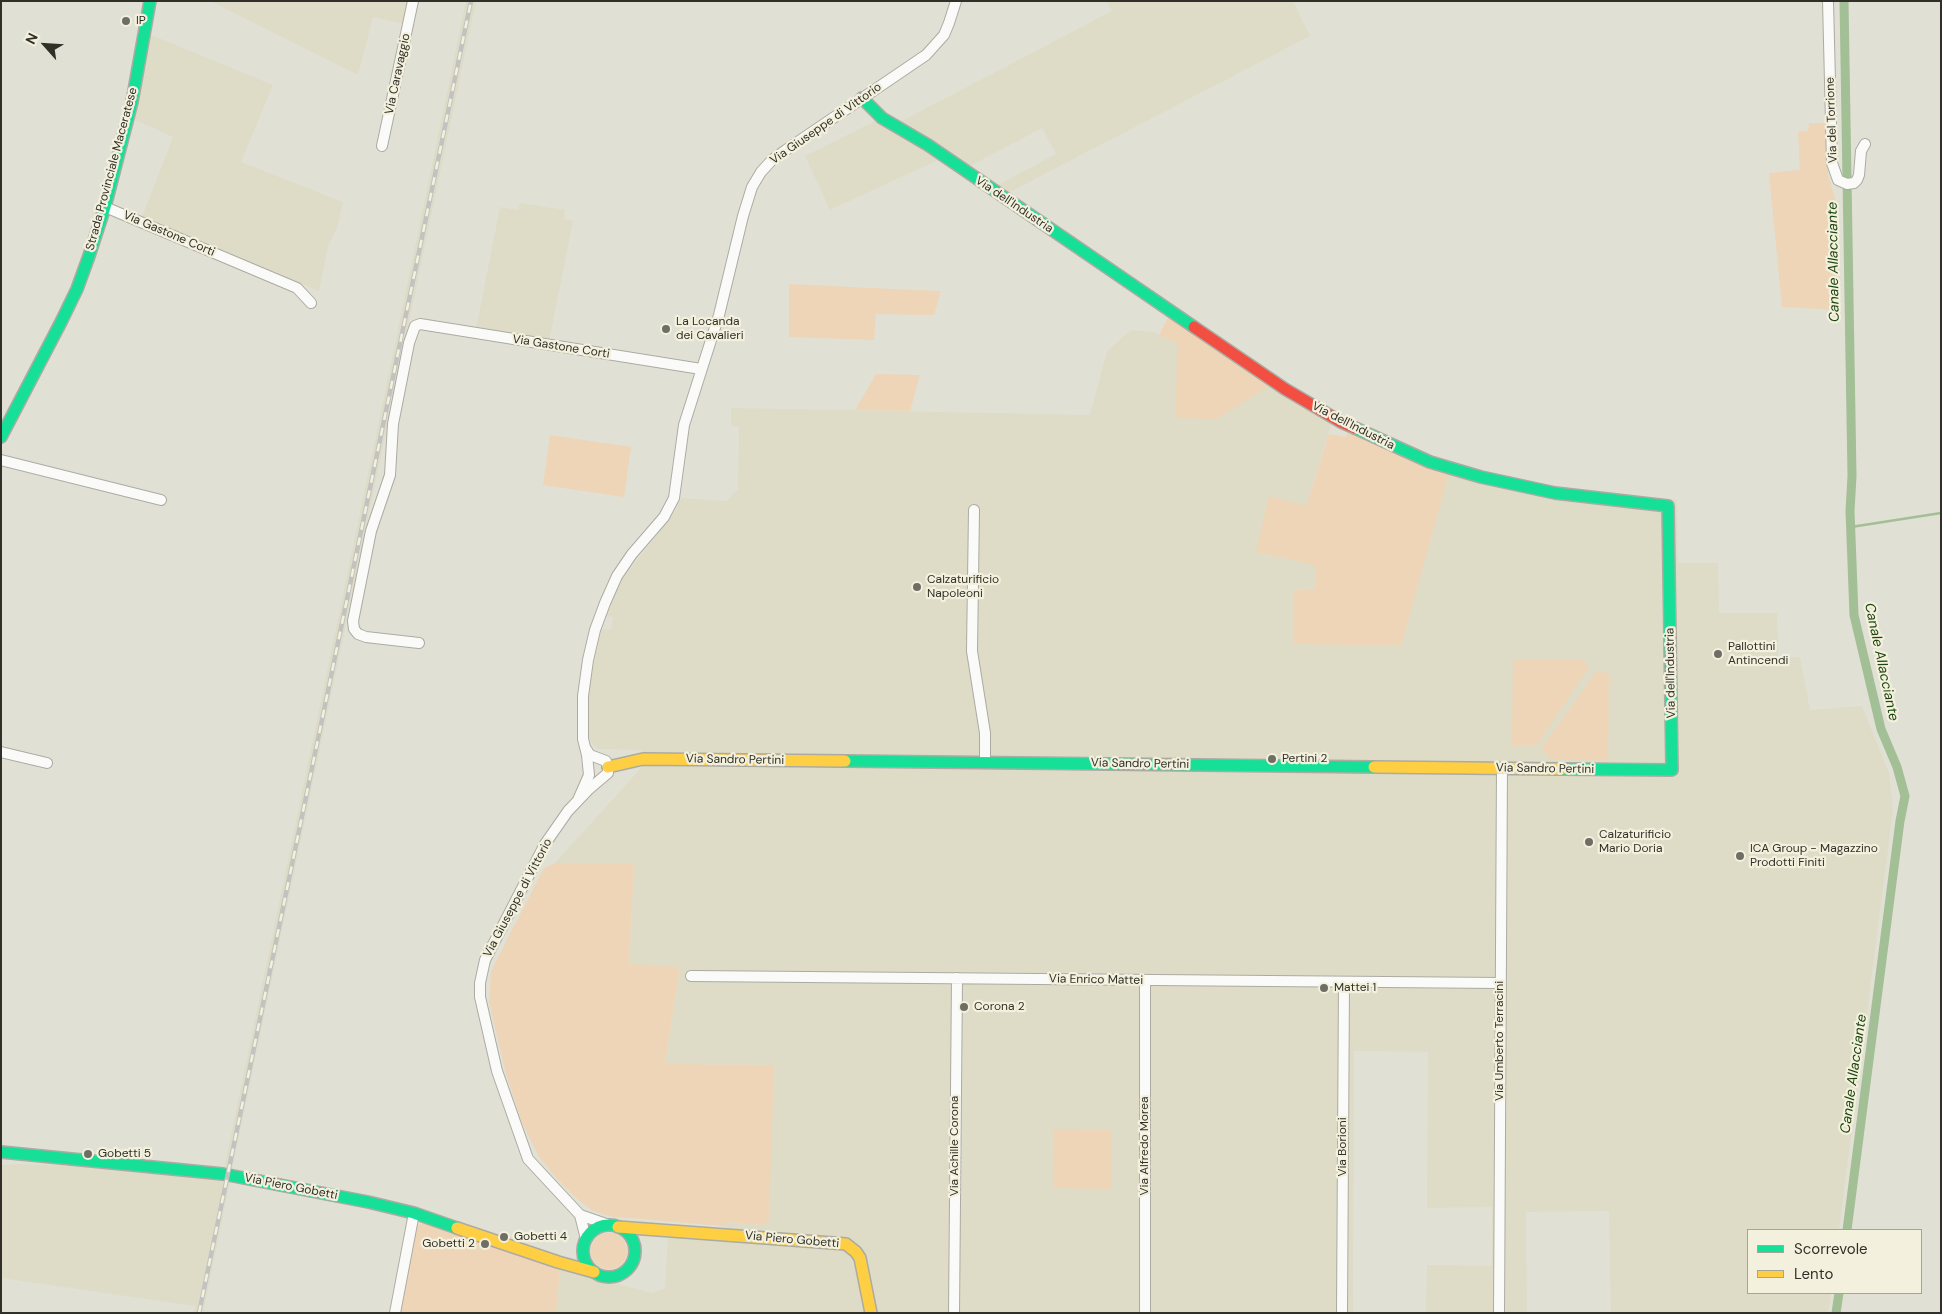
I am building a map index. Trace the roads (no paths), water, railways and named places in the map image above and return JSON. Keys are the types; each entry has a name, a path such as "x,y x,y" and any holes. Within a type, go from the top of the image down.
{"street":[{"name":"Strada Provinciale Maceratese","path":"1,437 77,288 105,207 132,102 150,1"},
{"name":"Via Caravaggio","path":"382,146 413,1"},
{"name":"Via Giuseppe di Vittorio","path":"592,761 585,748 582,729 583,696 588,660 595,630 604,603 617,576 664,517 674,498 684,425 724,299 748,200 757,180 772,160 918,61 936,46 950,23 956,1"},
{"name":"Via del Torrione","path":"1828,1 1832,162 1838,180 1847,184 1854,183 1859,175 1860,157 1865,144"},
{"name":"Via dell'Industria","path":"862,98 882,118 928,145 1285,389 1341,422 1430,462 1490,479 1555,493 1668,506 1672,770"},
{"name":"Via Gastone Corti","path":"105,207 297,288 311,303"},
{"name":"Via Gastone Corti","path":"419,643 366,637 358,634 354,629 352,621 372,531 390,474 393,424 409,343 415,326 420,324 701,369"},
{"path":"1,460 161,500"},
{"path":"974,510 972,651 985,733 985,763"},
{"path":"1,752 46,763"},
{"name":"Via Giuseppe di Vittorio","path":"578,800 589,774 587,769 592,761 603,759 608,767 606,776 600,779 578,800 556,828 537,859 485,960 480,983 482,1010 497,1071 525,1154 580,1215 613,1226"},
{"name":"Via Sandro Pertini","path":"608,767 643,759 1672,770"},
{"name":"Via Umberto Terracini","path":"1499,1313 1502,768"},
{"path":"589,774 594,778 600,779"},
{"name":"Via Enrico Mattei","path":"692,976 1500,983"},
{"name":"Via Achille Corona","path":"954,1313 957,978"},
{"name":"Via Alfredo Morea","path":"1144,1313 1145,980"},
{"name":"Via Borioni","path":"1342,1313 1344,982"},
{"path":"1,1144 15,1152"},
{"path":"1,1152 15,1152"},
{"name":"Via Piero Gobetti","path":"15,1152 46,1157 231,1175 368,1202 414,1213 558,1262 594,1272"},
{"path":"394,1313 414,1213"},
{"name":"Via Giuseppe di Vittorio","path":"580,1215 585,1242"},
{"path":"558,1262 572,1259 585,1242 596,1229 613,1226 624,1230 632,1239 635,1251 632,1263 623,1273 611,1277 599,1275 586,1263 585,1242"},
{"name":"Via Piero Gobetti","path":"613,1226 846,1244 860,1258 872,1313"},
{"path":"635,1251 647,1238 663,1230"}],"waterway":[{"name":"Canale Allacciante","path":"1844,1 1852,476 1850,511 1854,615 1881,729 1897,767 1905,796 1900,821 1847,1229"},
{"path":"1851,527 1941,513"},
{"name":"Canale Allacciante","path":"1836,1313 1839,1294"}],"railway":[{"path":"199,1313 471,1"}],"place":[{"name":"IP","path":"126,21"},
{"name":"La Locanda dei Cavalieri","path":"666,329"},
{"name":"Calzaturificio Napoleoni","path":"917,587"},
{"name":"Pallottini Antincendi","path":"1718,654"},
{"name":"Pertini 2","path":"1272,759"},
{"name":"Calzaturificio Mario Doria","path":"1589,842"},
{"name":"ICA Group - Magazzino Prodotti Finiti","path":"1740,856"},
{"name":"Mattei 1","path":"1324,988"},
{"name":"Corona 2","path":"964,1007"},
{"name":"Gobetti 5","path":"88,1154"},
{"name":"Gobetti 4","path":"504,1237"},
{"name":"Gobetti 2","path":"485,1244"}]}
